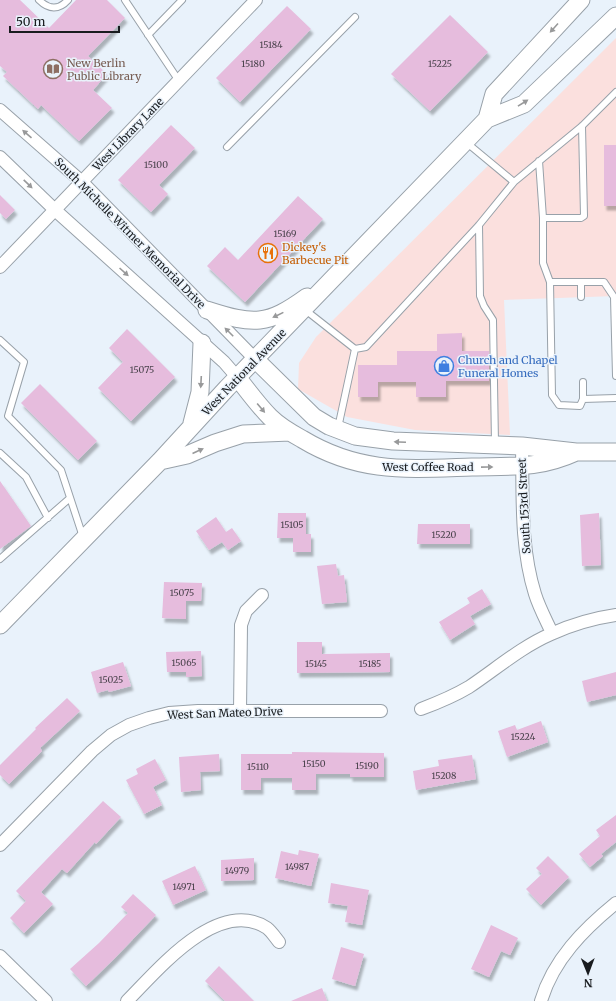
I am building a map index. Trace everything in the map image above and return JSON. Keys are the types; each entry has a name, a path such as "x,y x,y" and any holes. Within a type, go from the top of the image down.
{"main road":[{"path":"487,119 494,94 581,0"},
{"path":"207,310 233,318 263,320 275,317 301,306 334,279 487,119 524,104 616,16"},
{"name":"West National Avenue","path":"1,621 160,461 237,377 256,360 301,306"},
{"path":"191,427 200,392 202,343"},
{"name":"West Coffee Road","path":"256,360 314,417 338,430 356,436 393,441 522,446 576,452 616,452"},
{"name":"West Coffee Road","path":"237,377 271,419 290,432 340,458 386,468 522,466 551,462 576,452"},
{"path":"160,461 187,455 229,437 243,434 290,432"}],"street":[{"name":"West Library Lane","path":"0,267 256,0"},
{"name":"South Michelle Witmer Memorial Drive","path":"0,110 82,182 256,360"},
{"path":"0,157 55,210 224,362 237,377"},
{"name":"South 153rd Street","path":"522,446 524,539 528,564 535,594 552,633"},
{"path":"240,711 241,625 246,611 262,595"},
{"path":"421,708 442,701 467,688 530,645 552,633 591,620 616,615"},
{"name":"West San Mateo Drive","path":"0,845 92,750 111,735 129,724 169,713 240,711 380,711"},
{"path":"541,1001 552,975 565,953 577,938 616,903"},
{"path":"127,1001 186,942 214,927 229,922 243,920 257,923 268,929 279,942"},
{"path":"0,956 46,1001"}],"lane":[{"path":"39,0 44,5 53,8 63,6 68,0"},
{"path":"126,0 179,81"},
{"path":"148,35 182,0"},
{"path":"227,147 355,17"},
{"path":"301,306 355,349 366,347 479,225 514,182 582,126 616,92"},
{"path":"543,218 581,218 584,216 582,126"},
{"path":"466,142 514,182"},
{"path":"539,161 543,218 543,263 550,282 552,395 559,405 580,406 584,399 583,382"},
{"path":"479,225 480,296 493,320 495,445"},
{"path":"550,282 604,282 614,297 616,376"},
{"path":"581,282 581,297"},
{"path":"0,340 24,362 8,416 61,470 83,538"},
{"path":"338,430 355,349"},
{"path":"584,399 616,398"},
{"path":"0,452 26,477 48,518"},
{"path":"0,559 70,498"}],"shaded area":[{"path":"616,38 616,296 504,300 510,435 415,430 347,417 298,389 299,363 316,337"}],"building":[{"name":"New Berlin Public Library","path":"0,0 20,0 49,28 76,0 107,0 125,18 88,56 107,74 93,90 112,108 79,141 41,105 38,109 3,76 7,72 0,66"},
{"path":"287,6 311,29 240,102 216,78"},
{"path":"450,15 488,52 430,111 391,74"},
{"path":"171,125 195,148 159,185 168,194 151,212 118,180"},
{"path":"604,145 616,145 616,206 604,206"},
{"path":"0,195 15,210 6,219 0,213"},
{"name":"Dickey's Barbecue Pit","path":"298,196 323,219 245,302 207,266 225,247 238,260"},
{"path":"127,329 175,377 131,421 98,388 123,362 109,348"},
{"name":"Church and Chapel Funeral Homes","path":"462,333 462,351 489,351 489,381 446,381 446,397 416,397 416,382 378,382 378,397 358,397 358,365 397,365 397,351 437,351 437,334"},
{"path":"40,384 97,441 78,460 21,403"},
{"path":"0,481 31,526 0,549"},
{"path":"278,513 306,513 306,534 311,534 311,552 293,552 293,538 277,538"},
{"path":"599,513 601,565 582,566 580,515"},
{"path":"216,517 226,532 232,528 241,541 228,550 222,542 209,550 196,531"},
{"path":"418,524 470,524 470,544 417,544"},
{"path":"336,564 338,576 344,575 347,602 322,604 317,566"},
{"path":"164,582 202,583 201,601 186,601 186,619 162,618"},
{"path":"482,589 491,604 470,616 475,624 450,640 439,622 470,603 467,598"},
{"path":"297,642 322,642 322,654 390,653 390,672 297,673"},
{"path":"201,651 202,676 186,677 186,672 167,672 166,652"},
{"path":"123,662 131,686 109,692 108,690 97,693 91,672"},
{"path":"616,672 616,695 587,702 582,681"},
{"path":"67,698 80,711 40,748 42,751 9,784 0,775 0,765 36,729 35,728"},
{"path":"541,721 548,742 507,757 498,731 515,725 517,730"},
{"path":"292,752 384,753 384,777 350,777 350,774 316,774 316,790 292,790 292,778 261,778 261,790 241,790 241,754 292,754"},
{"path":"219,754 220,771 200,772 201,790 181,792 179,757"},
{"path":"472,755 476,779 416,790 413,771 439,766 438,760"},
{"path":"155,759 166,780 153,787 162,805 144,814 126,780 138,774 136,769"},
{"path":"103,801 121,817 96,844 95,842 67,873 62,869 41,892 53,904 24,933 10,918 26,901 16,891"},
{"path":"616,815 616,842 601,854 603,856 590,867 579,854 600,836 596,830"},
{"path":"299,850 319,854 311,886 275,878 281,851 298,855"},
{"path":"548,856 569,877 541,905 526,889 542,874 536,868"},
{"path":"254,858 254,880 221,881 221,860"},
{"path":"195,866 206,890 173,905 162,881"},
{"path":"331,883 369,890 362,925 345,922 348,906 328,903"},
{"path":"133,894 156,915 86,986 70,969 99,943 128,913 121,907"},
{"path":"491,925 518,938 510,955 501,951 489,977 471,969"},
{"path":"341,947 364,954 355,986 332,979"},
{"path":"219,966 254,1001 225,1001 205,981"},
{"path":"322,988 327,1001 291,1001"}],"place":[{"name":"New Berlin Public Library","path":"53,69"},
{"name":"Dickey's Barbecue Pit","path":"268,253"},
{"name":"Church and Chapel Funeral Homes","path":"444,366"}]}
